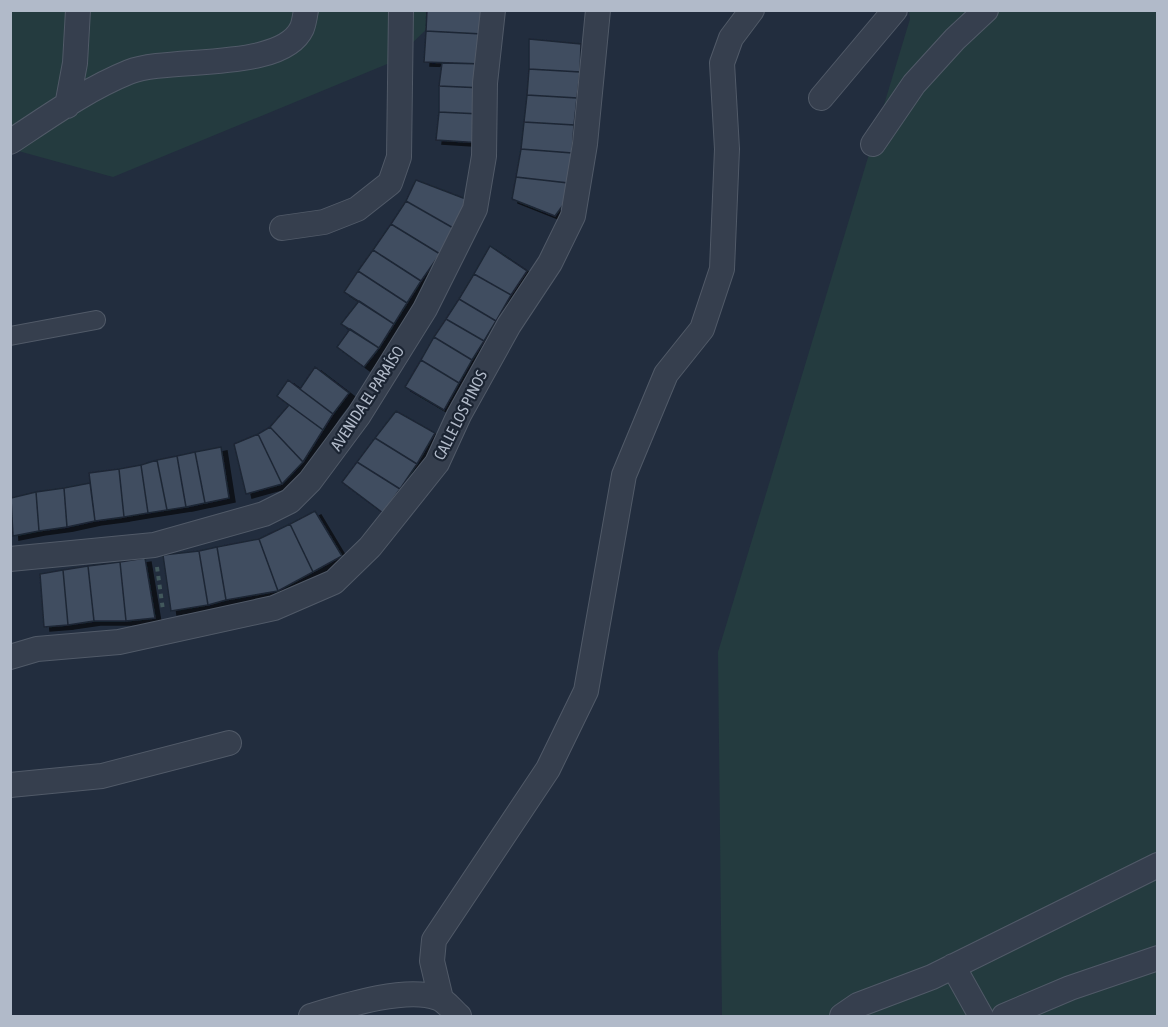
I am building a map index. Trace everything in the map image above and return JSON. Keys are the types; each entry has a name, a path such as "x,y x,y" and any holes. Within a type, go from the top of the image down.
{"street":[{"path":"67,106 75,63 78,10"},
{"path":"10,142 67,106 131,72 174,64 246,59 279,49 302,30 306,10"},
{"path":"282,228 324,222 357,209 390,183 399,157 401,10"},
{"name":"AVENIDA EL PARAÍSO","path":"10,559 154,545 264,514 290,501 310,481 359,415 425,309 475,209 484,156 486,82 493,10"},
{"name":"CALLE LOS PINOS","path":"10,657 37,650 119,642 274,608 334,582 370,547 437,463 459,415 509,325 550,263 573,216 585,144 598,10"},
{"path":"441,999 432,961 434,940 548,770 586,691 624,475 666,374 702,329 722,270 726,149 722,63 731,38 753,10"},
{"path":"821,98 895,10"},
{"path":"873,144 914,84 955,39 986,10"},
{"path":"10,336 96,321"},
{"path":"10,785 102,776 229,743"},
{"path":"842,1017 858,1005 953,966 1158,865"},
{"path":"1004,1017 1070,988 1158,958"},
{"path":"953,966 981,1017"},
{"path":"311,1017 393,996 420,993 441,999 459,1017"},
{"path":"347,1007 372,1017"}],"path":[{"path":"154,545 166,633"}],"green space":[{"path":"10,11 446,11 392,62 113,177 11,149"},
{"path":"909,11 1157,11 1157,1016 722,1016 718,652 910,19"}],"building":[{"path":"427,10 483,10 482,34 426,31"},
{"path":"426,31 482,34 484,64 424,62"},
{"path":"529,39 581,44 580,72 529,69"},
{"path":"442,63 484,64 483,88 439,86"},
{"path":"529,69 580,72 577,98 527,95"},
{"path":"439,86 483,88 480,114 439,112"},
{"path":"527,95 577,98 574,125 524,122"},
{"path":"439,112 480,114 482,143 436,140"},
{"path":"524,122 574,125 572,153 521,149"},
{"path":"521,149 572,153 568,183 516,177"},
{"path":"516,177 568,183 566,201 555,216 512,199"},
{"path":"416,180 471,201 455,229 406,201"},
{"path":"406,201 455,229 440,254 391,224"},
{"path":"391,224 440,254 421,281 373,250"},
{"path":"490,246 527,271 511,295 474,274"},
{"path":"373,250 421,281 407,303 358,271"},
{"path":"358,271 407,303 394,324 344,292"},
{"path":"474,274 511,295 496,321 459,299"},
{"path":"459,299 496,321 484,341 446,319"},
{"path":"359,301 394,324 379,348 341,324"},
{"path":"446,319 484,341 472,360 434,337"},
{"path":"350,329 379,348 364,367 337,347"},
{"path":"434,337 472,360 459,383 421,360"},
{"path":"421,360 459,383 444,410 405,387"},
{"path":"315,367 349,393 333,414 300,389"},
{"path":"288,380 333,414 323,430 277,396"},
{"path":"289,405 323,430 303,462 270,427"},
{"path":"396,411 435,433 417,464 375,438"},
{"path":"270,427 303,462 282,484 258,434"},
{"path":"258,434 282,484 246,494 234,444"},
{"path":"375,438 417,464 400,489 357,462"},
{"path":"221,447 229,498 205,503 195,452"},
{"path":"195,452 205,503 186,507 177,456"},
{"path":"177,456 186,507 167,510 157,460"},
{"path":"157,460 167,510 148,513 141,465"},
{"path":"357,462 400,489 383,513 342,482"},
{"path":"141,465 148,513 124,517 119,469"},
{"path":"119,469 124,517 95,521 89,473"},
{"path":"90,483 95,521 67,527 64,488"},
{"path":"64,488 67,527 39,531 36,492"},
{"path":"36,492 39,531 13,536 11,498"},
{"path":"315,511 342,556 313,572 290,524"},
{"path":"290,524 313,572 278,591 259,539"},
{"path":"259,539 278,591 226,600 217,547"},
{"path":"217,547 226,600 208,605 199,551"},
{"path":"199,551 208,605 171,611 163,555"},
{"path":"145,558 155,618 126,621 120,562"},
{"path":"120,562 126,621 94,621 88,566"},
{"path":"88,566 94,621 68,625 63,570"},
{"path":"63,570 68,625 44,627 40,574"}]}
